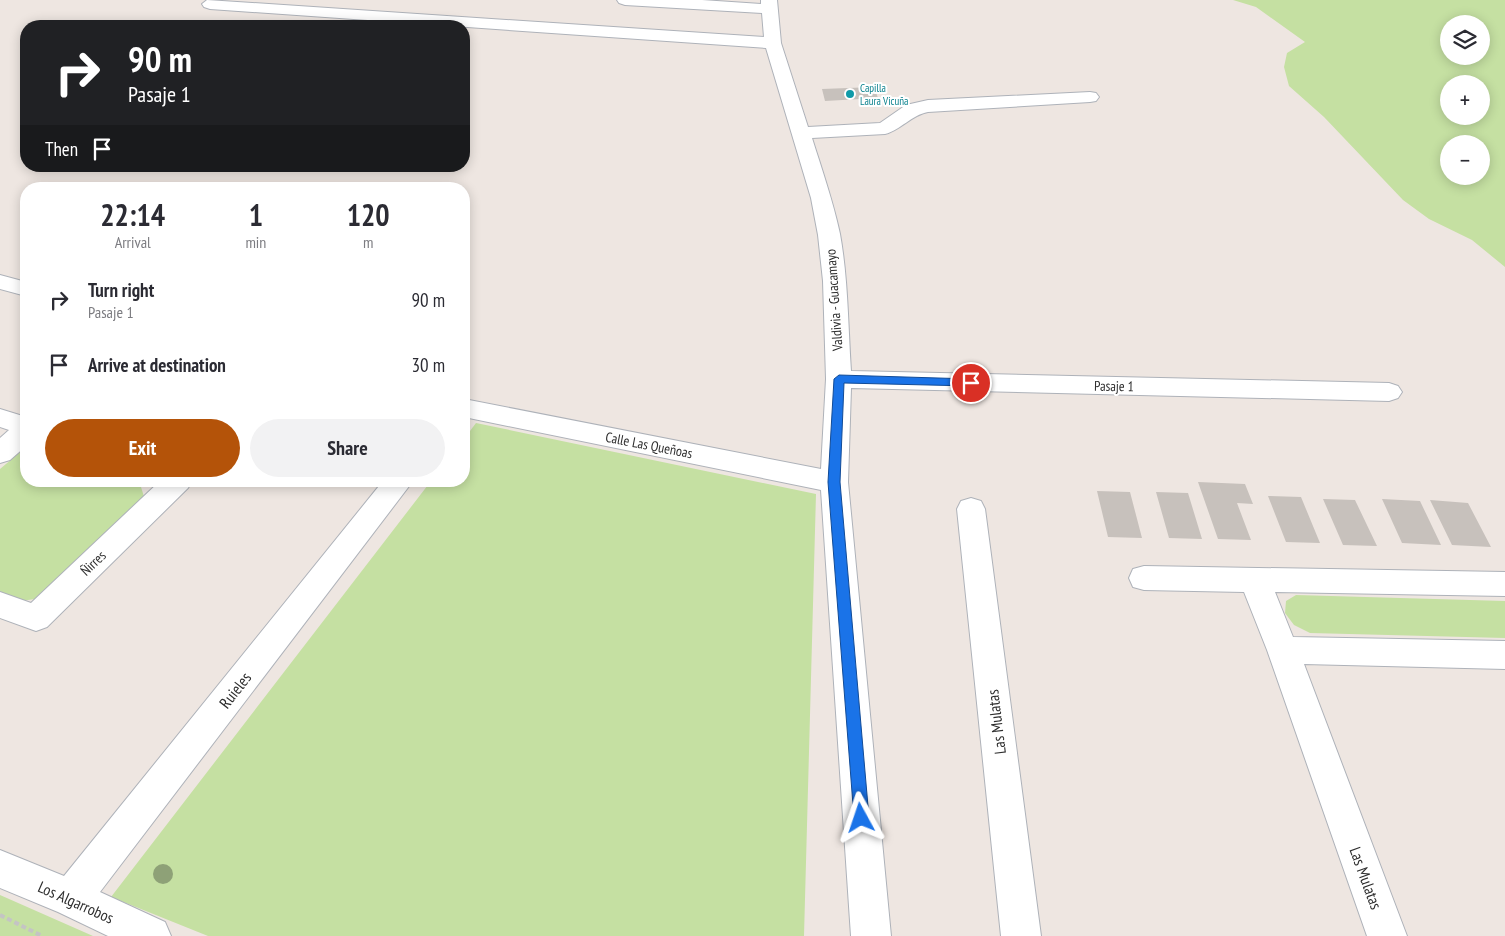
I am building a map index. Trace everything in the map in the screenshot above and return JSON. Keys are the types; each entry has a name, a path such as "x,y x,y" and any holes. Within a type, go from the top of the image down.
{"street":[{"path":"625,0 769,4"},
{"path":"210,4 421,20"},
{"name":"Valdivia - Guacamayo","path":"769,4 773,43 821,198 829,235 834,281 839,379 834,482 871,936"},
{"path":"470,23 773,43"},
{"path":"800,133 885,128 913,109 928,106 1090,97"},
{"path":"0,282 20,287"},
{"name":"Pasaje 1","path":"839,379 1389,392"},
{"name":"Calle Las Queñoas","path":"470,409 834,482"},
{"path":"0,418 20,424"},
{"path":"0,453 20,435"},
{"name":"Ñirres","path":"0,604 36,618 172,487"},
{"name":"Ruieles","path":"71,898 394,487"},
{"name":"Las Mulatas","path":"971,509 1022,936"},
{"path":"1144,578 1505,584"},
{"name":"Las Mulatas","path":"1255,580 1283,650 1387,936"},
{"path":"1283,650 1505,655"},
{"name":"Los Algarrobos","path":"0,870 71,898 151,936"}],"path":[{"path":"0,915 42,936"}],"green space":[{"path":"1233,0 1505,0 1505,267 1472,240 1429,219 1403,200 1324,117 1289,86 1284,67 1287,53 1305,42 1256,7"},
{"path":"476,423 816,494 804,936 208,936 111,897 426,487 470,487 470,431"},
{"path":"19,453 20,487 141,487 145,500 42,598 21,601 0,593 0,469"},
{"path":"1296,595 1505,601 1505,638 1310,633 1294,625 1285,613 1286,601"},
{"path":"0,895 93,936 0,936"}],"building":[{"name":"Capilla Laura Vicuña","path":"874,87 878,98 825,101 822,89"},
{"path":"1198,482 1245,484 1253,504 1237,503 1251,540 1218,539"},
{"path":"1097,491 1130,492 1142,538 1108,537"},
{"path":"1156,492 1188,493 1202,539 1169,538"},
{"path":"1268,496 1301,497 1320,543 1286,542"},
{"path":"1323,499 1355,500 1377,546 1343,545"},
{"path":"1382,499 1420,501 1441,545 1402,543"},
{"path":"1430,500 1468,503 1491,547 1452,545"}],"place":[{"name":"Capilla Laura Vicuña","path":"850,94"}],"route":[{"path":"861,818 834,482 839,379 971,383"}]}
